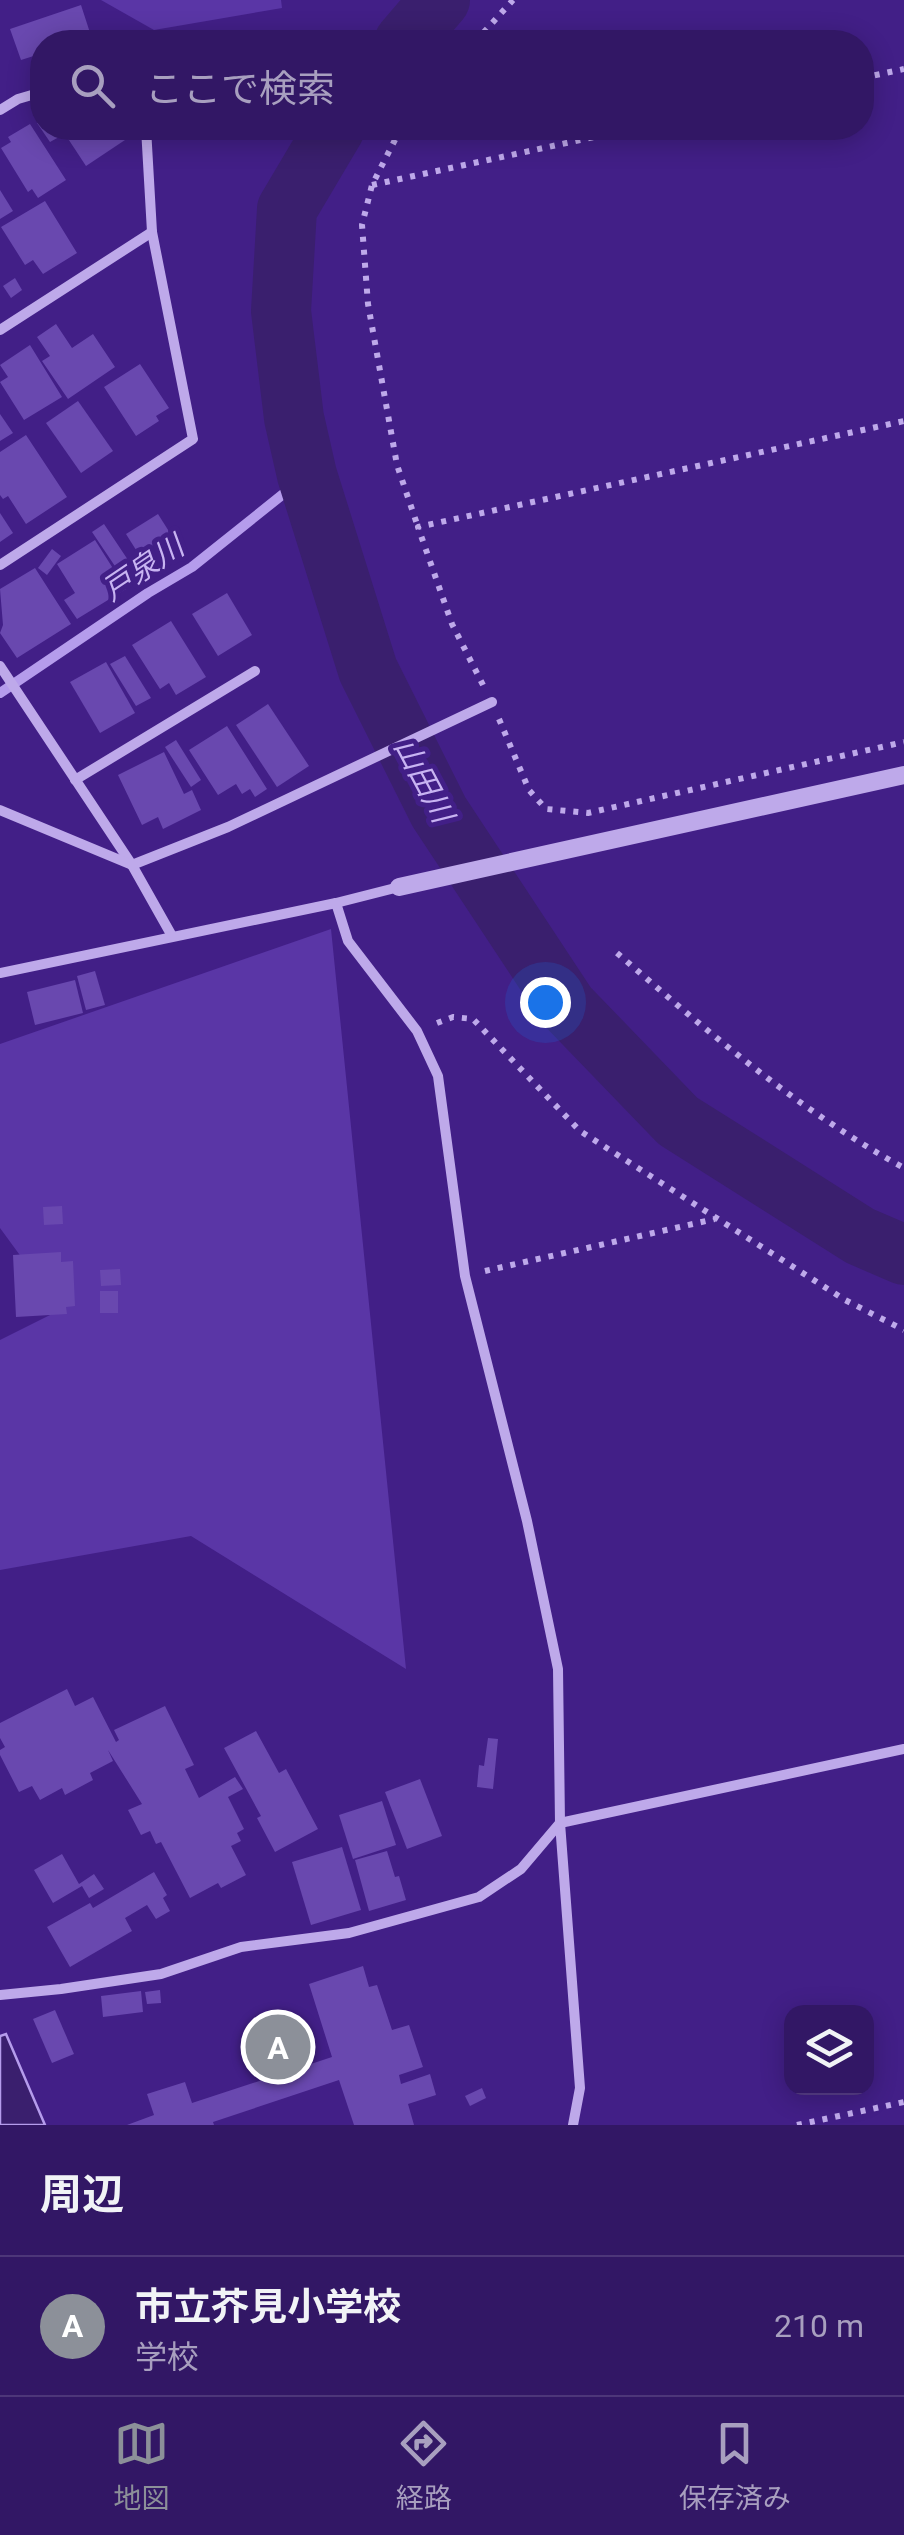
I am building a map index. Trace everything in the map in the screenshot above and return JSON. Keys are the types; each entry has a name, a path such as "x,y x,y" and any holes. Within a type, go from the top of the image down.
{"street":[{"path":"0,110 30,96"},
{"path":"0,565 193,439 152,232 147,140"},
{"path":"0,330 152,232"},
{"path":"0,666 132,865 172,936"},
{"path":"76,780 255,671"},
{"path":"0,810 132,865 228,828 492,702"},
{"path":"0,973 336,903 904,775"},
{"path":"336,903 348,941 417,1031 438,1076 465,1276 527,1521 558,1668 560,1823 580,2088 573,2125"},
{"path":"0,1995 161,1974 241,1948 349,1933 479,1897 521,1869 560,1823 904,1749"}],"path":[{"path":"487,30 513,0"},
{"path":"874,75 904,69"},
{"path":"395,140 372,185 362,225 368,304 396,465 452,624 492,702 529,790 546,809 588,813 904,742"},
{"path":"372,185 580,140"},
{"path":"418,527 904,421"},
{"path":"617,954 740,1060 904,1168"},
{"path":"417,1031 454,1017 473,1020 580,1131 845,1300 904,1330"},
{"path":"465,1276 714,1219"},
{"path":"797,2125 904,2102"}],"shaded area":[{"path":"101,0 281,0 282,8 154,30"},
{"path":"331,929 406,1669 191,1536 0,1570 0,1340 60,1310 0,1228 0,1044"},
{"path":"6,2034 45,2125 0,2125 0,2036"}],"building":[{"path":"81,5 89,30 30,30 30,57 21,60 10,29"},
{"path":"30,124 30,140 40,140 66,180 38,198 32,189 28,192 1,148 11,142 8,137"},
{"path":"69,140 125,140 86,166"},
{"path":"0,190 13,211 0,219"},
{"path":"45,201 77,253 43,274 33,260 25,265 1,227"},
{"path":"15,278 22,290 11,298 3,286"},
{"path":"56,324 72,348 93,334 115,367 68,399 42,361 50,356 37,337"},
{"path":"30,345 62,397 24,420 0,382 8,377 0,365"},
{"path":"140,364 169,408 156,416 159,421 136,436 104,387"},
{"path":"78,401 113,451 81,473 46,423"},
{"path":"0,414 13,433 0,441"},
{"path":"26,435 67,497 26,524 8,496 3,499 0,495 0,452"},
{"path":"0,513 13,533 0,542"},
{"path":"158,514 180,549 148,569 126,534"},
{"path":"104,524 132,566 140,561 148,575 129,587 92,532"},
{"path":"95,540 126,589 77,619 64,600 75,593 57,564"},
{"path":"52,549 61,556 47,575 38,568"},
{"path":"35,568 71,624 17,658 0,633 0,589"},
{"path":"227,593 252,635 218,656 192,614"},
{"path":"171,621 206,677 176,695 169,683 160,689 132,645"},
{"path":"125,656 151,698 136,706 110,664"},
{"path":"106,662 135,713 100,733 70,682"},
{"path":"268,704 309,766 277,787 236,725"},
{"path":"227,726 267,789 255,797 250,789 242,794 236,784 218,795 189,750"},
{"path":"176,740 201,780 191,787 165,747"},
{"path":"164,752 184,794 192,790 201,810 163,829 158,817 142,825 118,775"},
{"path":"95,971 105,1005 86,1010 77,976"},
{"path":"75,980 83,1013 35,1025 27,992"},
{"path":"62,1206 63,1224 44,1225 43,1207"},
{"path":"61,1252 61,1262 73,1261 75,1306 66,1307 67,1314 16,1317 13,1255"},
{"path":"120,1269 121,1285 101,1286 100,1270"},
{"path":"100,1291 118,1291 118,1313 100,1313"},
{"path":"67,1689 75,1706 93,1697 116,1742 119,1740 114,1730 165,1706 194,1765 185,1769 199,1798 235,1777 243,1789 228,1797 244,1829 237,1833 241,1841 231,1846 246,1875 221,1888 218,1883 190,1898 161,1842 156,1844 150,1831 141,1835 128,1810 142,1804 108,1750 113,1761 90,1773 93,1780 65,1795 62,1788 40,1800 32,1786 19,1792 0,1755 5,1747 0,1738 0,1723"},
{"path":"256,1731 279,1773 286,1769 318,1829 275,1852 257,1818 261,1816 224,1748"},
{"path":"488,1738 498,1739 493,1789 477,1787"},
{"path":"420,1779 442,1836 407,1849 385,1792"},
{"path":"382,1801 396,1845 353,1859 339,1815"},
{"path":"342,1847 361,1910 311,1925 292,1862"},
{"path":"387,1851 406,1900 369,1911 355,1860"},
{"path":"62,1854 79,1884 94,1874 104,1889 89,1898 82,1886 53,1903 34,1870"},
{"path":"154,1872 167,1895 163,1898 170,1911 156,1919 147,1905 125,1918 132,1931 70,1967 47,1927 90,1903 93,1908"},
{"path":"363,1966 369,1987 377,1985 392,2030 409,2025 423,2067 399,2075 401,2084 430,2074 436,2095 408,2104 414,2125 354,2125 339,2080 213,2122 214,2125 127,2125 154,2115 147,2094 185,2082 192,2103 332,2057 309,1984"},
{"path":"160,1990 161,2003 147,2004 145,1992"},
{"path":"141,1991 143,2012 103,2017 101,1996"},
{"path":"55,2010 74,2054 52,2063 33,2019"},
{"path":"482,2088 486,2098 470,2106 465,2096"}],"waterway":[{"name":"山田川","path":"414,30 440,0"},
{"name":"山田川","path":"328,140 287,209 281,311 294,418 307,475 368,670 439,812 567,1006 678,1121 860,1236 904,1255"},
{"name":"戸泉川","path":"0,693 192,567 307,475"}],"place":[{"name":"市立芥見小学校","path":"278,2047"}]}
